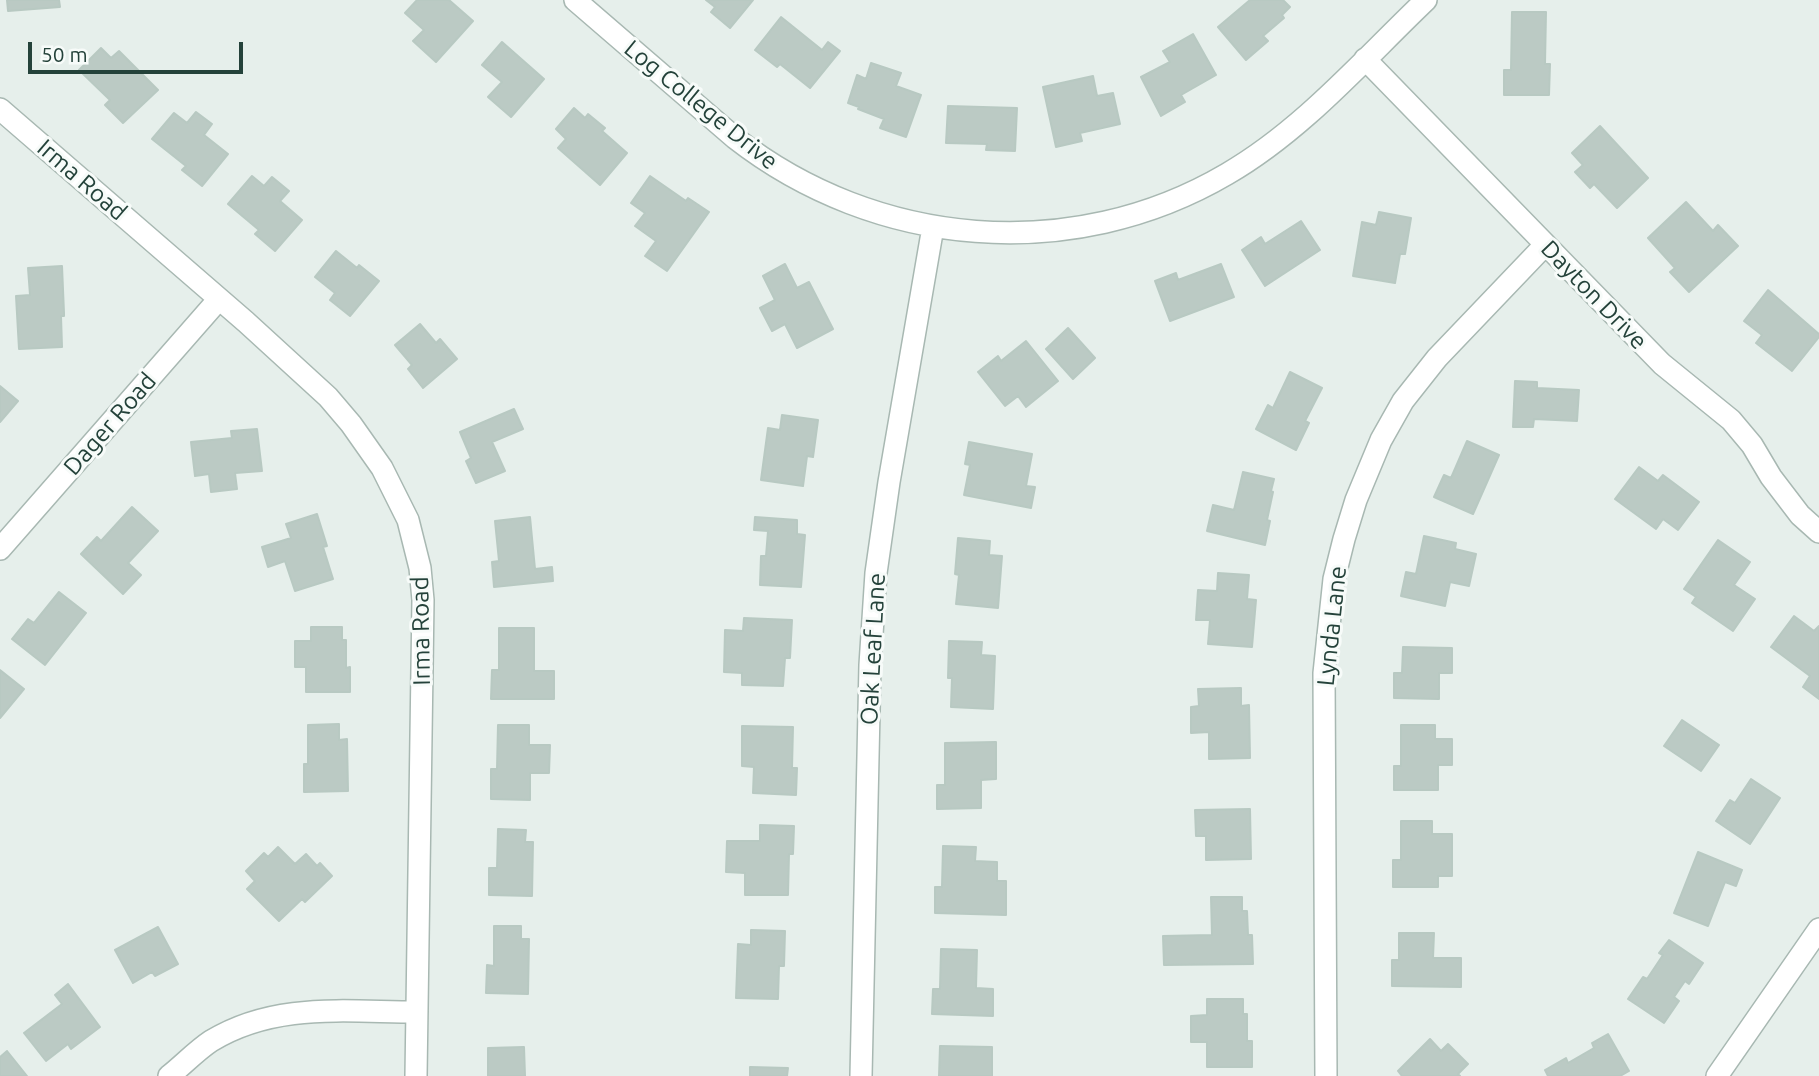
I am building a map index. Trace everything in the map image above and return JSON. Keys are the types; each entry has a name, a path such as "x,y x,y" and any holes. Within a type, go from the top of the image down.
{"street":[{"name":"Log College Drive","path":"575,0 758,156 808,186 861,208 933,227 981,233 1024,233 1087,225 1128,216 1179,198 1227,174 1301,120 1426,0"},
{"name":"Dayton Drive","path":"1365,59 1662,364 1731,420 1752,445 1771,477 1800,515 1819,532"},
{"name":"Irma Road","path":"0,109 328,397 382,468 408,520 421,568 423,600 416,1076"},
{"name":"Oak Leaf Lane","path":"862,1076 870,666 876,573 933,227"},
{"name":"Lynda Lane","path":"1326,1076 1324,673 1334,579 1344,539 1356,500 1381,440 1403,401 1437,358 1545,245"},
{"name":"Dager Road","path":"0,550 219,299"},
{"path":"1717,1076 1819,929"},
{"path":"169,1076 209,1042 243,1025 279,1014 417,1012"}],"building":[{"path":"7,0 59,0 60,7 8,11"},
{"path":"417,0 449,0 473,21 436,62 413,41 424,30 405,13"},
{"path":"706,0 753,0 730,28 711,12 715,7"},
{"path":"1250,0 1283,0 1290,7 1282,15 1284,18 1263,36 1268,41 1246,60 1218,27"},
{"path":"1512,12 1546,12 1545,64 1550,64 1549,95 1504,95 1504,70 1511,70"},
{"path":"781,17 822,50 828,42 840,51 810,88 780,64 777,67 755,50"},
{"path":"1193,34 1216,75 1181,95 1185,102 1161,116 1141,77 1170,62 1163,51"},
{"path":"502,42 544,79 511,117 488,97 502,82 482,65"},
{"path":"101,48 111,58 119,51 158,90 123,123 105,105 110,100 79,70"},
{"path":"871,63 901,73 896,86 921,95 906,137 880,128 884,119 848,103 857,75 866,79"},
{"path":"1093,76 1097,96 1113,93 1120,124 1080,133 1082,141 1056,147 1043,87"},
{"path":"948,106 1017,108 1015,151 986,150 987,144 946,143"},
{"path":"574,108 585,118 588,114 605,128 602,131 627,153 600,185 558,148 566,139 556,129"},
{"path":"196,112 212,124 204,135 228,154 202,186 182,170 186,166 152,139 174,113 187,123"},
{"path":"1600,126 1648,178 1617,208 1594,184 1590,188 1575,172 1583,165 1572,153"},
{"path":"252,176 264,186 272,177 289,191 280,201 302,220 275,251 255,234 259,230 228,204"},
{"path":"650,176 686,201 688,198 709,212 667,271 645,256 656,241 635,226 645,213 631,203"},
{"path":"1686,202 1713,231 1718,225 1738,246 1689,292 1670,272 1675,268 1648,238"},
{"path":"1379,212 1411,218 1405,254 1400,254 1395,283 1353,276 1362,222 1376,225"},
{"path":"1301,221 1320,250 1265,286 1242,250 1261,237 1265,244"},
{"path":"336,251 379,281 350,316 330,300 335,293 315,277"},
{"path":"785,264 797,288 809,282 833,329 797,348 785,324 772,331 760,308 775,300 763,276"},
{"path":"1221,264 1234,297 1170,321 1155,281 1176,273 1178,280"},
{"path":"62,266 62,347 19,349 16,296 30,295 28,268"},
{"path":"1768,290 1819,334 1792,371 1756,343 1762,335 1744,321"},
{"path":"420,324 436,343 440,339 457,359 423,388 408,369 412,365 395,345"},
{"path":"1068,328 1095,358 1073,379 1046,349"},
{"path":"1026,341 1058,381 1026,407 1018,396 1005,406 978,372 998,356 1001,361"},
{"path":"1290,372 1322,388 1305,421 1309,423 1296,450 1256,429 1268,405 1273,408"},
{"path":"1515,381 1537,382 1537,388 1579,390 1577,421 1534,419 1533,427 1513,427"},
{"path":"0,386 18,401 0,422"},
{"path":"514,409 523,429 492,442 505,471 476,483 466,461 471,458 460,432"},
{"path":"782,415 818,420 813,457 807,456 803,486 761,480 768,428 780,430"},
{"path":"257,429 262,471 235,473 237,489 211,492 209,474 195,476 191,442 232,438 231,431"},
{"path":"1467,441 1499,455 1473,514 1434,497 1444,475 1451,478"},
{"path":"969,442 1032,454 1026,486 1035,487 1031,508 964,495 970,465 965,464"},
{"path":"1639,467 1658,481 1663,475 1699,502 1678,530 1663,519 1656,529 1615,499"},
{"path":"1243,472 1274,479 1265,545 1207,531 1213,505 1234,510"},
{"path":"132,507 158,531 128,563 141,575 123,594 81,554 97,537 101,541"},
{"path":"317,514 333,579 295,591 285,561 268,567 262,547 291,538 286,524"},
{"path":"530,517 535,569 552,567 553,581 494,587 492,562 499,561 495,521"},
{"path":"755,517 797,520 797,534 805,535 801,587 760,585 761,556 766,556 768,531 754,530"},
{"path":"1424,536 1456,543 1455,549 1476,554 1469,586 1450,582 1445,606 1401,596 1406,572 1416,574"},
{"path":"958,538 990,541 989,555 1002,556 998,608 956,604 959,575 955,574"},
{"path":"1718,540 1750,562 1734,585 1755,599 1733,631 1692,603 1696,597 1684,589"},
{"path":"1218,573 1249,575 1247,599 1256,600 1252,647 1208,644 1210,620 1196,620 1198,590 1217,591"},
{"path":"59,592 86,613 45,665 12,639 28,619 34,623"},
{"path":"1794,616 1814,631 1819,626 1819,699 1803,687 1810,676 1771,647"},
{"path":"744,618 792,620 790,658 785,658 783,686 742,685 742,673 724,672 725,630 743,631"},
{"path":"311,627 342,627 342,640 346,640 346,668 350,667 350,692 306,692 306,667 295,667 295,641 311,641"},
{"path":"499,628 534,628 534,671 554,671 554,699 491,699 492,670 499,670"},
{"path":"949,641 982,642 981,655 995,656 993,709 951,707 952,678 948,678"},
{"path":"1403,647 1452,648 1452,673 1439,673 1439,699 1394,698 1394,673 1402,673"},
{"path":"0,670 24,689 0,718"},
{"path":"1241,688 1241,706 1249,705 1250,758 1209,759 1209,732 1191,733 1191,707 1199,706 1198,689"},
{"path":"1682,720 1719,745 1701,771 1664,746"},
{"path":"339,724 339,740 347,739 348,791 304,792 304,764 308,764 308,725"},
{"path":"498,725 529,725 529,745 550,745 549,773 530,773 530,800 491,799 491,769 497,769"},
{"path":"1401,725 1435,725 1435,739 1452,739 1452,765 1438,765 1438,790 1394,790 1394,766 1401,766"},
{"path":"742,726 793,727 792,768 797,768 796,795 753,793 754,767 742,766"},
{"path":"996,742 996,779 981,780 981,808 937,809 937,785 945,785 945,743"},
{"path":"1751,779 1780,798 1750,844 1716,821 1730,800 1735,803"},
{"path":"1250,809 1251,859 1206,860 1206,836 1196,836 1195,810"},
{"path":"1401,821 1432,821 1432,834 1452,834 1452,876 1438,876 1438,887 1393,887 1393,860 1401,860"},
{"path":"760,825 794,826 793,854 789,854 788,895 745,895 745,873 726,872 727,841 760,841"},
{"path":"498,829 526,830 525,842 533,842 532,896 489,895 489,868 497,868"},
{"path":"943,846 976,847 975,861 997,862 997,881 1006,881 1006,915 935,913 935,887 942,887"},
{"path":"278,847 295,864 306,854 317,866 320,863 332,876 305,902 302,899 279,921 247,889 255,881 246,871 264,853 268,857"},
{"path":"1698,852 1742,870 1736,886 1725,882 1708,926 1674,913"},
{"path":"1211,897 1242,897 1242,911 1247,911 1248,935 1252,935 1253,964 1164,965 1163,936 1212,935"},
{"path":"494,926 521,926 521,939 529,939 528,994 486,993 487,965 494,966"},
{"path":"158,927 178,964 155,976 152,972 133,983 115,950"},
{"path":"751,930 785,931 784,966 779,966 778,999 736,998 738,944 751,945"},
{"path":"1399,933 1434,933 1433,958 1461,958 1461,987 1392,986 1392,960 1399,960"},
{"path":"1669,940 1703,963 1689,984 1685,981 1674,997 1679,1001 1664,1023 1628,999 1643,977 1647,979 1663,955 1659,953"},
{"path":"941,949 977,950 976,988 993,989 993,1016 932,1014 933,989 940,989"},
{"path":"68,984 100,1027 71,1049 68,1044 46,1061 24,1033 62,1004 55,995"},
{"path":"1207,999 1243,999 1243,1014 1247,1014 1247,1041 1252,1041 1252,1067 1207,1067 1207,1042 1191,1042 1191,1016 1207,1015"},
{"path":"1608,1034 1629,1071 1620,1076 1548,1076 1545,1070 1566,1058 1568,1063 1594,1048 1592,1043"},
{"path":"1430,1039 1441,1051 1448,1044 1468,1064 1458,1074 1460,1076 1402,1076 1398,1071"},
{"path":"940,1046 992,1047 992,1076 939,1076"},
{"path":"524,1047 525,1076 488,1076 488,1048"},
{"path":"7,1051 27,1076 0,1076 0,1057"},
{"path":"750,1067 788,1068 787,1076 750,1076"}]}
